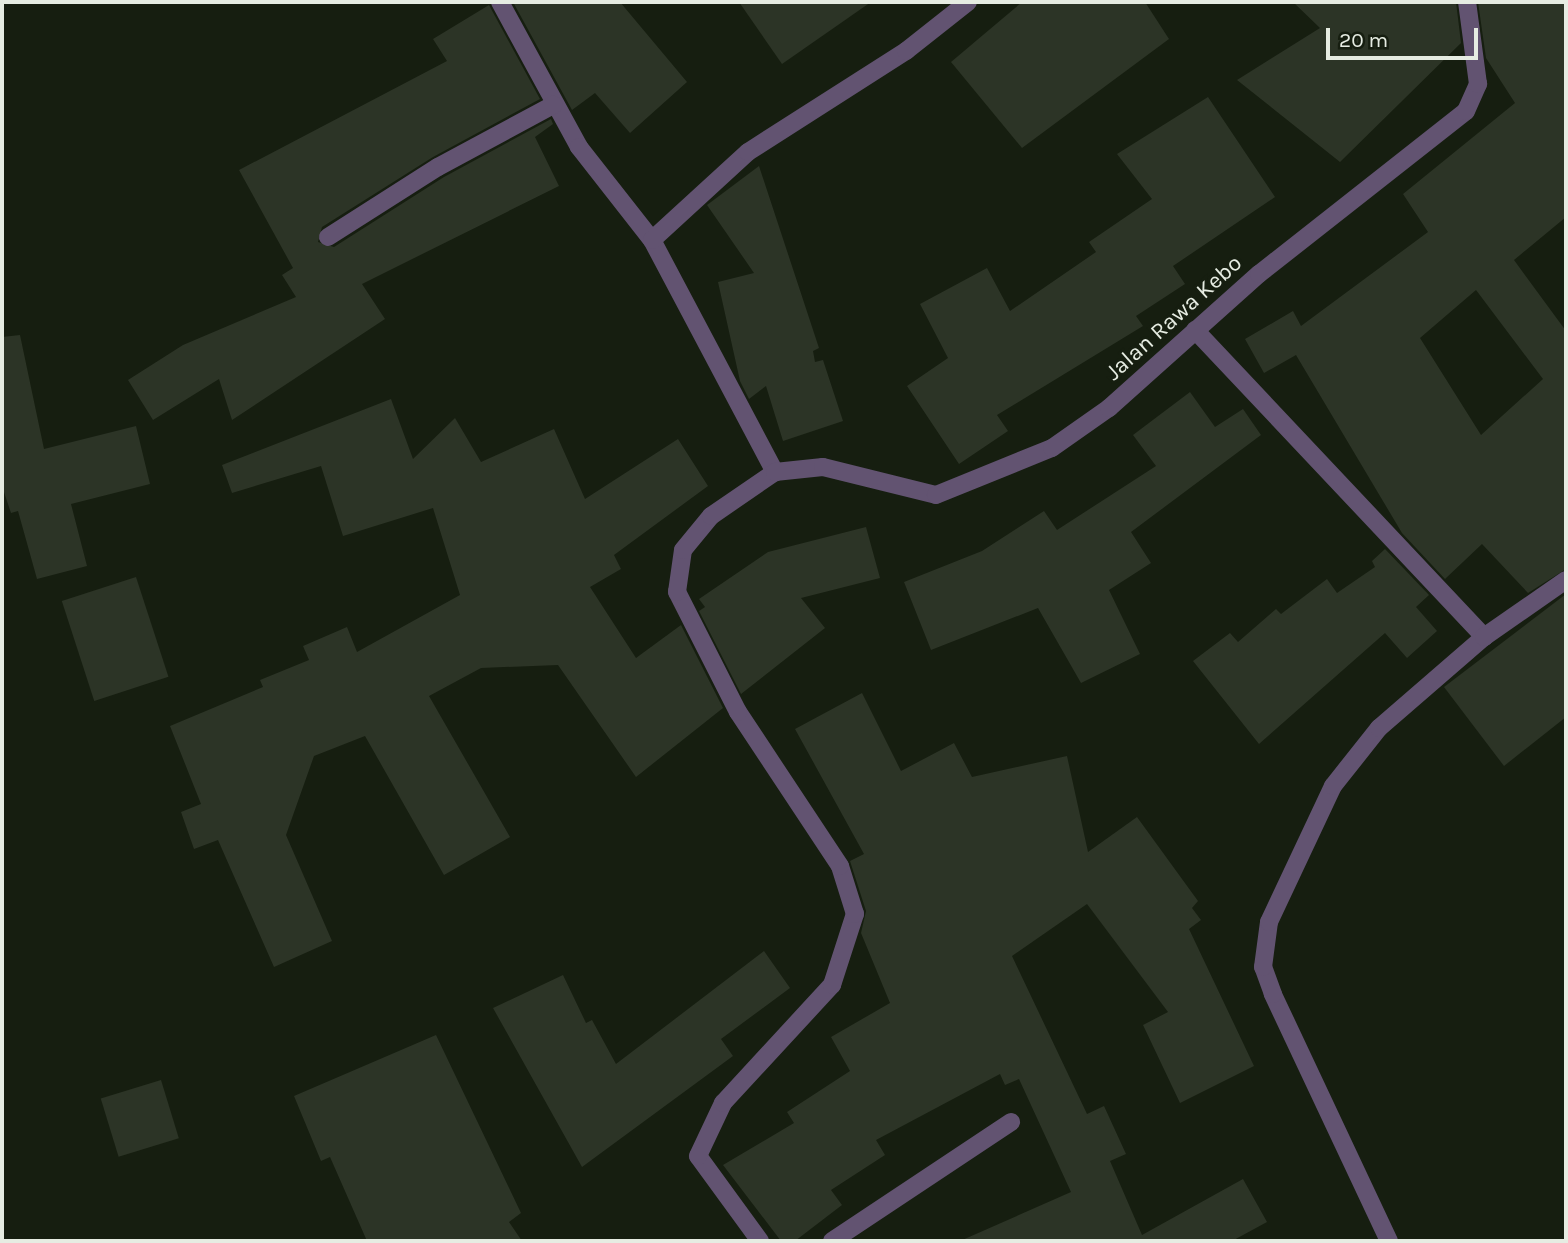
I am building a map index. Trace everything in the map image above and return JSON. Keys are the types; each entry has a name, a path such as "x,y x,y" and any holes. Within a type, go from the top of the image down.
{"street":[{"path":"500,2 553,105 652,240 775,472 712,516 683,550 677,592 738,712 840,866 855,914 832,985 723,1103 698,1156 760,1241"},
{"path":"652,240 748,152 906,51 968,2"},
{"name":"Jalan Rawa Kebo","path":"775,472 823,467 936,495 1052,448 1109,408 1195,330 1466,111 1478,84 1467,2"},
{"path":"328,237 438,167 553,105"},
{"path":"1195,330 1484,637"},
{"path":"1389,1241 1273,994 1263,967 1265,942 1290,868 1334,786 1379,728 1484,637 1566,580"},
{"path":"832,1241 1011,1122"}],"building":[{"path":"513,2 620,2 687,82 630,133 595,93 572,110"},
{"path":"739,2 871,2 782,64"},
{"path":"1022,2 1145,2 1169,39 1022,148 951,62"},
{"path":"1293,2 1456,2 1461,43 1340,162 1237,80 1320,28"},
{"path":"1478,2 1566,2 1566,217 1514,260 1566,331 1566,569 1528,593 1482,544 1445,579 1402,533 1296,355 1264,373 1245,339 1293,311 1301,326 1428,232 1403,194 1515,103 1486,58","holes":["1476,290 1543,379 1481,435 1420,338"]},
{"path":"489,5 540,99 433,157 322,227 318,242 334,247 444,177 551,119 553,124 535,137 559,186 362,284 385,319 232,420 219,379 153,420 128,380 183,345 296,297 282,275 293,268 239,170 447,61 433,39"},
{"path":"1208,97 1275,197 1173,266 1185,284 1136,316 1143,326 997,415 1008,431 959,464 907,386 948,358 920,304 987,268 1010,311 1096,252 1089,242 1152,199 1117,154"},
{"path":"759,166 819,348 813,351 815,362 823,360 843,421 783,441 766,386 749,399 740,381 718,282 754,273 707,205"},
{"path":"20,335 44,449 136,426 150,484 71,504 87,566 37,579 18,511 11,513 2,486 2,337"},
{"path":"1190,392 1215,427 1243,409 1261,435 1131,532 1151,563 1109,590 1140,654 1081,683 1038,608 931,650 904,582 982,551 1044,511 1057,530 1156,466 1133,435"},
{"path":"391,399 413,459 455,418 481,462 554,429 585,499 678,439 708,486 614,555 621,569 590,587 636,658 681,625 723,708 636,777 558,665 481,668 429,696 510,837 444,875 365,736 314,756 286,835 332,941 274,967 218,840 194,849 181,812 201,804 170,726 263,687 260,680 309,660 303,646 347,627 357,652 460,595 433,508 343,536 321,466 232,493 222,465"},
{"path":"866,527 880,578 801,598 825,628 741,694 699,611 705,607 699,599 768,552"},
{"path":"1385,549 1429,595 1416,607 1437,631 1407,658 1385,633 1259,744 1193,661 1230,633 1238,642 1276,609 1281,614 1327,579 1337,593 1375,567 1372,561"},
{"path":"136,577 168,677 94,701 62,601"},
{"path":"1566,594 1566,717 1504,766 1444,687"},
{"path":"862,693 901,771 954,743 972,777 1067,756 1088,852 1137,817 1198,901 1192,908 1201,920 1189,929 1254,1066 1180,1103 1143,1025 1168,1012 1087,904 1012,956 1087,1114 1104,1106 1126,1154 1110,1161 1142,1235 1243,1179 1267,1222 1232,1241 960,1241 1071,1192 1019,1079 1005,1085 1000,1074 876,1140 885,1155 831,1190 842,1205 795,1241 781,1241 723,1165 794,1123 787,1112 850,1071 831,1037 890,1003 861,933 866,911 850,861 864,854 795,729"},
{"path":"764,951 790,988 721,1039 733,1056 582,1167 493,1008 563,975 586,1023 592,1020 616,1064"},
{"path":"436,1035 521,1213 509,1222 522,1241 367,1241 330,1157 321,1161 294,1096"},
{"path":"161,1080 179,1138 119,1157 101,1098"}]}
